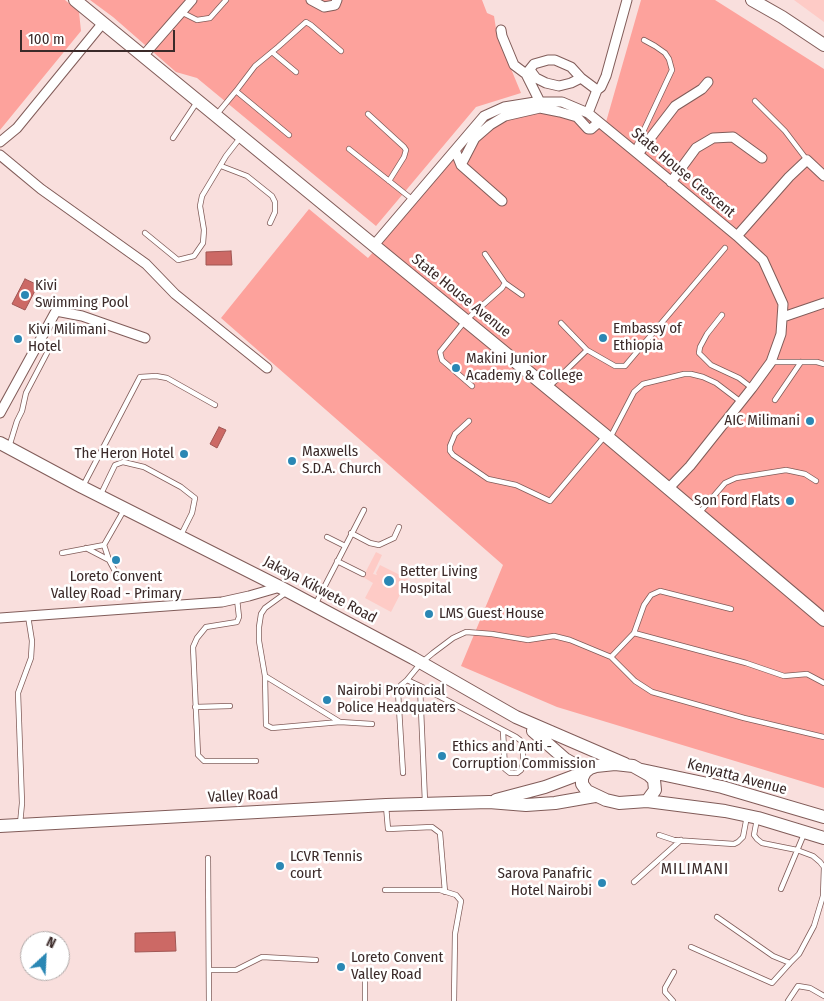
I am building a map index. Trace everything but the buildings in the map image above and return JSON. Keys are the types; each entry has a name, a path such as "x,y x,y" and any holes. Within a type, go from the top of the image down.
{"main road":[{"name":"State House Avenue","path":"75,0 548,388 824,620"},
{"path":"752,0 824,45"},
{"name":"Jakaya Kikwete Road","path":"4,446 284,589 516,717 625,764"},
{"path":"516,717 548,742 565,759 587,770 582,778 584,788 596,796 619,803 647,801 752,816 824,838"},
{"name":"Valley Road","path":"489,802 545,787 607,764 625,764"},
{"name":"Kenyatta Avenue","path":"625,764 642,770 722,787 824,817"},
{"path":"642,770 650,774 655,786 653,794 647,801"},
{"name":"Valley Road","path":"0,826 386,805 489,802 526,805 555,804 596,796"},
{"path":"785,826 790,807"}],"street":[{"path":"143,56 192,0"},
{"path":"311,0 324,7 335,5 337,0"},
{"path":"588,113 597,90 601,87 606,76 627,0"},
{"path":"0,142 17,128 102,24"},
{"path":"501,30 505,46 514,65 536,78 559,86 581,78"},
{"path":"528,72 534,64 540,61 555,60 571,67 581,78 597,90"},
{"path":"528,72 540,102"},
{"path":"636,152 675,106 702,90 708,82"},
{"name":"State House Crescent","path":"374,245 484,116 504,107 540,102 562,102 588,113 636,152 763,260 783,304 782,334 771,362 690,466 668,489"},
{"path":"461,165 475,138 490,125 505,116 540,108 577,117 588,129 591,129 599,122"},
{"path":"671,182 696,148 714,138 733,137 762,158"},
{"path":"455,150 461,165 502,201"},
{"path":"0,155 41,190 146,264 175,294 266,368"},
{"path":"737,236 806,160 824,176"},
{"path":"784,317 824,303"},
{"path":"0,413 56,311 82,316 145,338"},
{"path":"0,618 222,602 284,589"}],"lane":[{"path":"181,12 197,20 210,18 226,0"},
{"path":"216,116 255,66 306,22 341,50"},
{"path":"636,152 672,70 665,53 644,40"},
{"path":"272,52 296,72"},
{"path":"236,91 289,135"},
{"path":"173,138 198,100"},
{"path":"755,101 785,131 806,160"},
{"path":"368,114 404,146 406,150 404,157 389,181"},
{"path":"144,233 178,260 194,256 204,243 200,206 202,196 241,136"},
{"path":"349,148 413,200"},
{"path":"220,166 247,176 272,196 275,202 275,212 270,224"},
{"path":"561,323 587,350 615,366 625,366 725,248"},
{"path":"485,254 505,283 522,295"},
{"path":"472,386 442,360 440,352 465,320 502,288 505,283"},
{"path":"722,315 707,334 699,353 712,365 739,378 752,388"},
{"path":"548,388 587,350"},
{"path":"4,446 22,412 26,392 48,353"},
{"path":"771,362 824,364"},
{"path":"775,400 801,362"},
{"path":"469,420 455,434 450,446 453,455 488,479 516,485 550,501 607,438 634,392 643,384 691,374 716,383 741,402"},
{"path":"82,487 140,377 156,376 167,378 214,405"},
{"path":"100,496 115,465 124,462 144,467 180,487 195,498 192,513 181,536"},
{"path":"698,515 716,491 725,483 736,478 786,470 805,474 816,481"},
{"path":"116,573 104,545 125,508"},
{"path":"314,606 364,510"},
{"path":"351,533 370,543 379,545 394,538 399,528"},
{"path":"326,537 345,546"},
{"path":"62,553 104,545"},
{"path":"86,548 109,560"},
{"path":"337,561 363,574"},
{"path":"284,589 261,614 258,627 265,676 266,725 272,728 340,722 372,724"},
{"path":"611,657 634,633 644,605 651,594 660,591 731,609"},
{"path":"237,599 239,617 237,623 206,627 197,638 193,647 198,755 204,761 256,761"},
{"path":"20,824 22,803 18,693 31,658 32,641 28,616"},
{"path":"403,773 398,692 401,685 421,663 453,638 466,632 528,640 554,636 570,640 611,657 635,681 652,692 744,718 824,737"},
{"path":"634,633 746,663 784,676 807,674 824,683"},
{"path":"265,676 340,722"},
{"path":"407,680 516,737 523,743 523,764 521,770 517,773 510,773 505,769 503,731"},
{"path":"420,686 425,804"},
{"path":"195,707 230,706"},
{"path":"386,805 388,829 432,826 440,833 445,892"},
{"path":"659,835 674,840 737,843 743,837 752,816"},
{"path":"691,947 772,983 799,954 814,926 823,896 824,867 813,856 797,850 762,843 754,835 752,816"},
{"path":"781,889 805,832"},
{"path":"634,882 680,840"},
{"path":"208,858 209,1001"},
{"path":"385,890 440,890 456,895 461,901 454,934 454,1001"},
{"path":"717,917 773,956 790,963"},
{"path":"209,970 236,970 262,957 316,960"},
{"path":"673,1001 665,992 674,972"},
{"path":"365,976 365,1001"},
{"path":"788,1001 798,986 810,988 824,996"}],"shaded area":[{"path":"0,0 65,0 79,12 81,31 0,130"},
{"path":"90,0 482,0 487,13 494,16 497,35 521,93 476,107 376,226 197,78 176,72 113,17"},
{"path":"641,0 715,0 824,69 824,788 557,707 461,666 503,565 221,318 309,209 368,258 479,129 532,105 565,106 604,129"},
{"path":"794,0 824,0 824,22"},
{"path":"231,251 232,265 206,265 206,252"},
{"name":"Kivi Swimming Pool","path":"25,279 38,285 25,310 12,304"},
{"path":"219,427 226,430 217,448 210,444"},
{"name":"Better Living Hospital","path":"376,552 382,555 373,574 377,575 376,573 380,565 408,579 391,612 365,598 373,583 363,577"},
{"path":"175,932 176,951 135,952 135,933"}],"place":[{"name":"Kivi Swimming Pool","path":"25,295"},
{"name":"Embassy of Ethiopia","path":"603,338"},
{"name":"Kivi Milimani Hotel","path":"18,339"},
{"name":"Makini Junior Academy & College","path":"456,368"},
{"name":"AIC Milimani","path":"810,421"},
{"name":"The Heron Hotel","path":"184,454"},
{"name":"Maxwells S.D.A. Church","path":"292,461"},
{"name":"Son Ford Flats","path":"790,501"},
{"name":"Loreto Convent Valley Road - Primary","path":"116,560"},
{"name":"Better Living Hospital","path":"389,581"},
{"name":"LMS Guest House","path":"429,614"},
{"name":"Nairobi Provincial Police Headquaters","path":"327,700"},
{"name":"Ethics and Anti - Corruption Commission","path":"442,756"},
{"name":"LCVR Tennis court","path":"280,866"},
{"name":"Sarova Panafric Hotel Nairobi","path":"602,883"},
{"name":"Loreto Convent Valley Road","path":"341,967"}],"district":[{"name":"MILIMANI","path":"695,870"}]}
